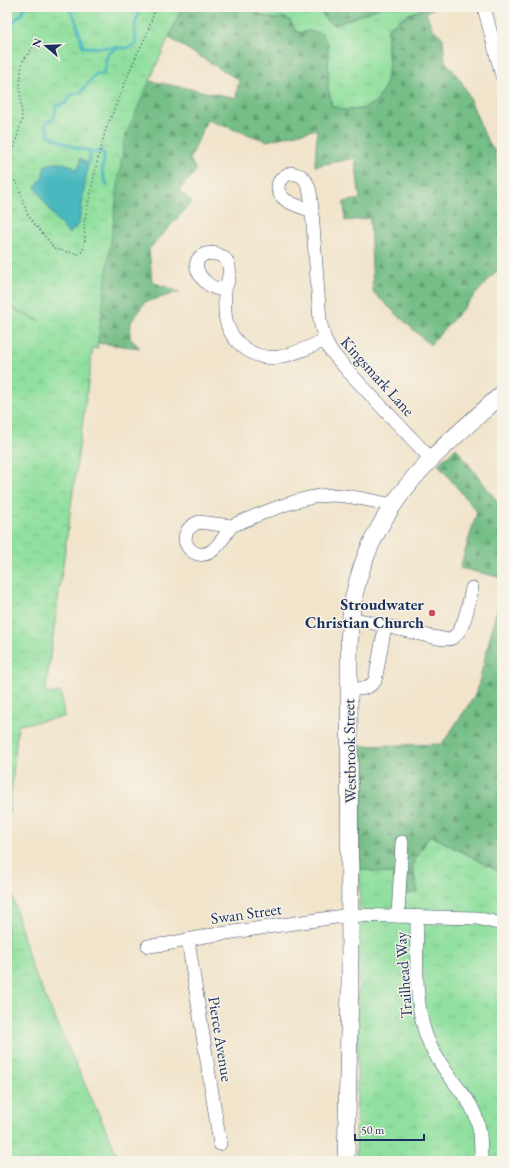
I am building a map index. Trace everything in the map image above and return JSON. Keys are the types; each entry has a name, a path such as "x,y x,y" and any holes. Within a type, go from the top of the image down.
{"main road":[{"name":"Westbrook Street","path":"346,1161 350,915 349,648 354,596 366,555 392,505 431,459 502,394"}],"street":[{"path":"484,7 498,42 502,76"},
{"name":"Kingsmark Lane","path":"312,211 320,321 325,340 330,350 344,366 431,459"},
{"path":"225,289 226,320 231,332 243,348 254,354 277,357 291,354 325,340"},
{"path":"231,526 312,497 332,495 392,505"},
{"path":"351,618 433,637 444,639 452,638 462,628 472,588"},
{"path":"349,689 364,689 375,681 386,626"},
{"path":"398,916 402,842"},
{"name":"Swan Street","path":"148,946 350,915 477,918 502,924"},
{"name":"Trailhead Way","path":"417,916 417,969 420,1007 425,1032 447,1073 473,1109 479,1127 481,1161"},
{"name":"Pierce Avenue","path":"188,940 220,1144"}],"path":[{"path":"7,178 12,178 19,184 21,198 30,218 56,249 78,254 83,251 85,240 84,223 106,128 146,36 156,7"},
{"path":"7,166 12,156 22,119 20,87 22,62 34,46"},
{"path":"7,255 10,264 7,324"}],"green space":[{"path":"7,7 182,7 124,139 97,349 93,347 45,694 61,692 64,717 18,725 7,818 7,306 39,321 7,305"},
{"path":"167,7 256,7 260,15 275,19 285,18 290,20 295,31 301,33 309,31 321,33 328,43 328,89 332,106 344,110 363,109 378,100 385,86 389,66 388,28 417,11 431,7 438,7 426,12 432,28 443,38 445,61 461,81 486,138 495,151 500,186 502,188 502,265 430,345 373,292 370,218 345,221 344,202 360,199 355,158 315,166 317,129 267,141 207,120 190,159 196,171 179,191 192,202 149,249 152,282 180,292 145,302 131,322 130,338 140,348 73,340 92,215 140,79 236,98 239,80 156,30"},
{"path":"256,7 319,7 326,20 335,25 381,7 427,7 406,15 388,28 389,66 385,86 378,101 363,109 344,110 332,106 328,89 328,43 309,31 297,32 285,18 275,19 260,15"},
{"path":"319,7 381,7 335,25 326,20"},
{"path":"456,448 500,505 502,504 502,578 460,568 477,512 438,464"},
{"path":"502,589 502,873 430,835 412,865 418,892 399,896 393,874 360,869 358,746 442,744 476,694"},
{"path":"430,835 502,873 502,1161 356,1161 360,869 393,874 418,892 412,865"},
{"path":"7,877 32,968 120,1161 7,1161"}],"water":[{"path":"80,158 88,164 79,223 69,234 56,219 35,187 42,178 45,166 52,163 62,163 73,166 75,171 80,165"}],"waterway":[{"path":"7,40 10,39 9,31 12,29 13,21 22,14 26,7"},
{"path":"67,7 75,18 83,47 127,48 136,44 135,24 139,9 138,7"},
{"path":"88,164 90,157 89,150 74,147 57,139 48,134 49,130 45,126 48,121 54,119 56,106 66,103 72,94 80,93 96,74 103,74 107,63 105,60 108,54 118,47"},
{"path":"89,150 92,152 101,151 105,155 102,171 108,186"}],"place":[{"name":"Stroudwater Christian Church","path":"432,613"}]}
